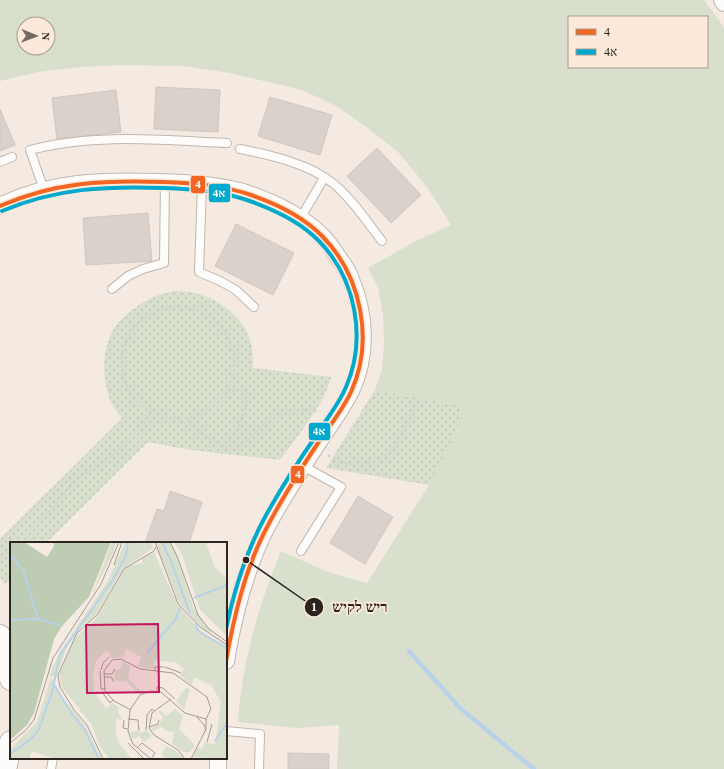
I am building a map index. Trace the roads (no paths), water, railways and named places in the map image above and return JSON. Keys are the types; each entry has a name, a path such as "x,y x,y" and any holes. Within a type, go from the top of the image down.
{"street":[{"path":"0,206 21,196 82,182 165,182 202,184 235,190 260,197 280,206 300,219 321,235 350,276 362,317 363,336 359,370 351,391 271,519 257,548 248,572 235,617 227,656"},
{"path":"0,636 5,649 10,674"},
{"path":"5,769 10,747"}],"lane":[{"path":"44,190 30,150 77,142 131,138 227,143"},
{"path":"240,149 288,161 317,173 334,184 348,198 382,241"},
{"path":"0,162 12,157"},
{"path":"300,219 324,178"},
{"path":"112,289 128,276 143,269 164,263 165,182"},
{"path":"202,184 199,272 236,290 254,307"},
{"path":"301,551 341,487 303,466"},
{"path":"227,731 260,734 259,769"},
{"path":"51,769 53,759"}],"waterway":[{"path":"409,651 460,708 534,769"}],"place":[{"name":"ריש לקיש","path":"246,560"}]}
